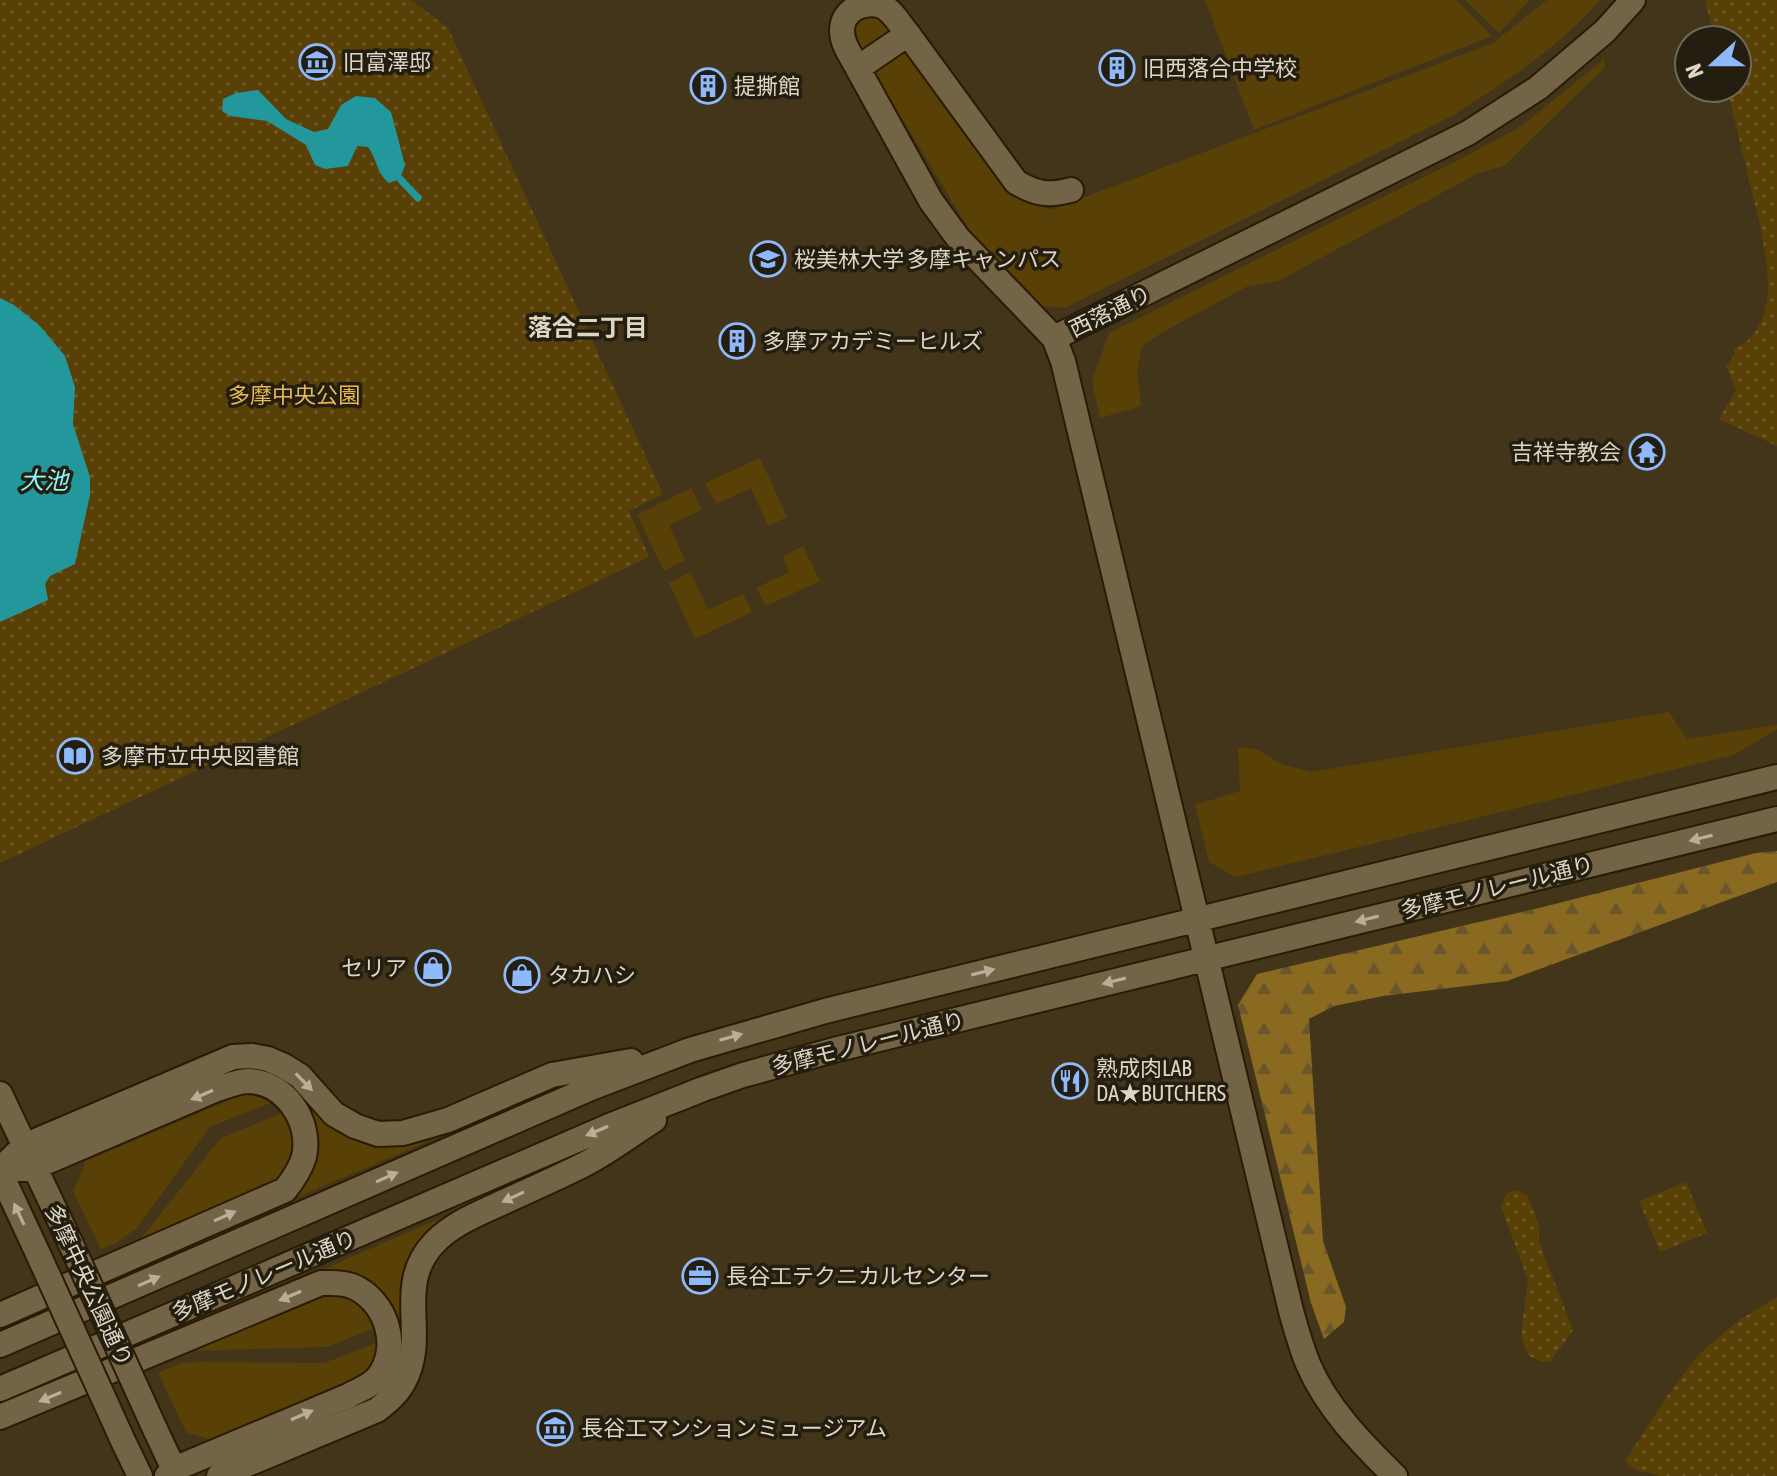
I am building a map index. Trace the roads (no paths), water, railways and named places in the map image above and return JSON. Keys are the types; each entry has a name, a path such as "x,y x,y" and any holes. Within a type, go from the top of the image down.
{"main road":[{"name":"西落通り","path":"1395,1476 1364,1446 1329,1402 1309,1365 1291,1311 1068,380 1054,338 1468,133 1538,88 1605,31 1633,0"},
{"path":"1054,338 958,238 931,201 847,49 842,29 853,7 863,3 886,7 1016,182 1043,194 1071,190"},
{"path":"858,68 908,34"},
{"name":"多摩モノレール通り","path":"0,1345 591,1088 690,1050 825,1011 1777,777"},
{"name":"多摩モノレール通り","path":"0,1389 607,1127 743,1075 1205,958 1777,819"},
{"path":"0,1171 233,1057 252,1056 284,1066 300,1076 334,1114 378,1134 403,1133 448,1120 552,1075 690,1050"},
{"path":"0,1315 285,1190 297,1175 304,1156 305,1134 298,1112 284,1094 263,1083 244,1081 30,1156"},
{"path":"219,1476 377,1410 390,1400 403,1385 412,1363 415,1342 412,1297 418,1267 434,1243 465,1219 584,1165 703,1089"},
{"name":"多摩中央公園通り","path":"0,1094 173,1474"},
{"name":"多摩中央公園通り","path":"0,1171 140,1476"},
{"path":"0,1417 321,1283 352,1285 373,1301 388,1327 390,1345 387,1361 378,1377 367,1387 173,1474"}],"water":[{"path":"258,90 286,119 314,132 328,129 341,105 356,96 375,98 391,112 405,165 400,179 389,183 385,179 368,147 357,146 348,166 325,169 315,165 306,145 267,121 230,116 222,111 223,99 236,93"},
{"name":"大池","path":"0,298 40,326 65,356 75,387 73,424 90,477 90,495 75,564 50,576 45,584 48,600 0,622"}],"waterway":[{"path":"400,179 418,198"}],"place":[{"name":"旧富澤邸","path":"317,62"},
{"name":"旧西落合中学校","path":"1117,68"},
{"name":"提撕館","path":"708,86"},
{"name":"桜美林大学 多摩キャンパス","path":"768,259"},
{"name":"多摩アカデミーヒルズ","path":"737,341"},
{"name":"吉祥寺教会","path":"1647,452"},
{"name":"多摩市立中央図書館","path":"75,756"},
{"name":"セリア","path":"433,968"},
{"name":"タカハシ","path":"522,975"},
{"name":"熟成肉LAB DA★BUTCHERS","path":"1070,1081"},
{"name":"長谷工テクニカルセンター","path":"700,1276"},
{"name":"長谷工マンションミュージアム","path":"555,1428"}],"district":[{"name":"落合二丁目","path":"588,328"}],"park label":[{"name":"多摩中央公園","path":"294,395"}]}
